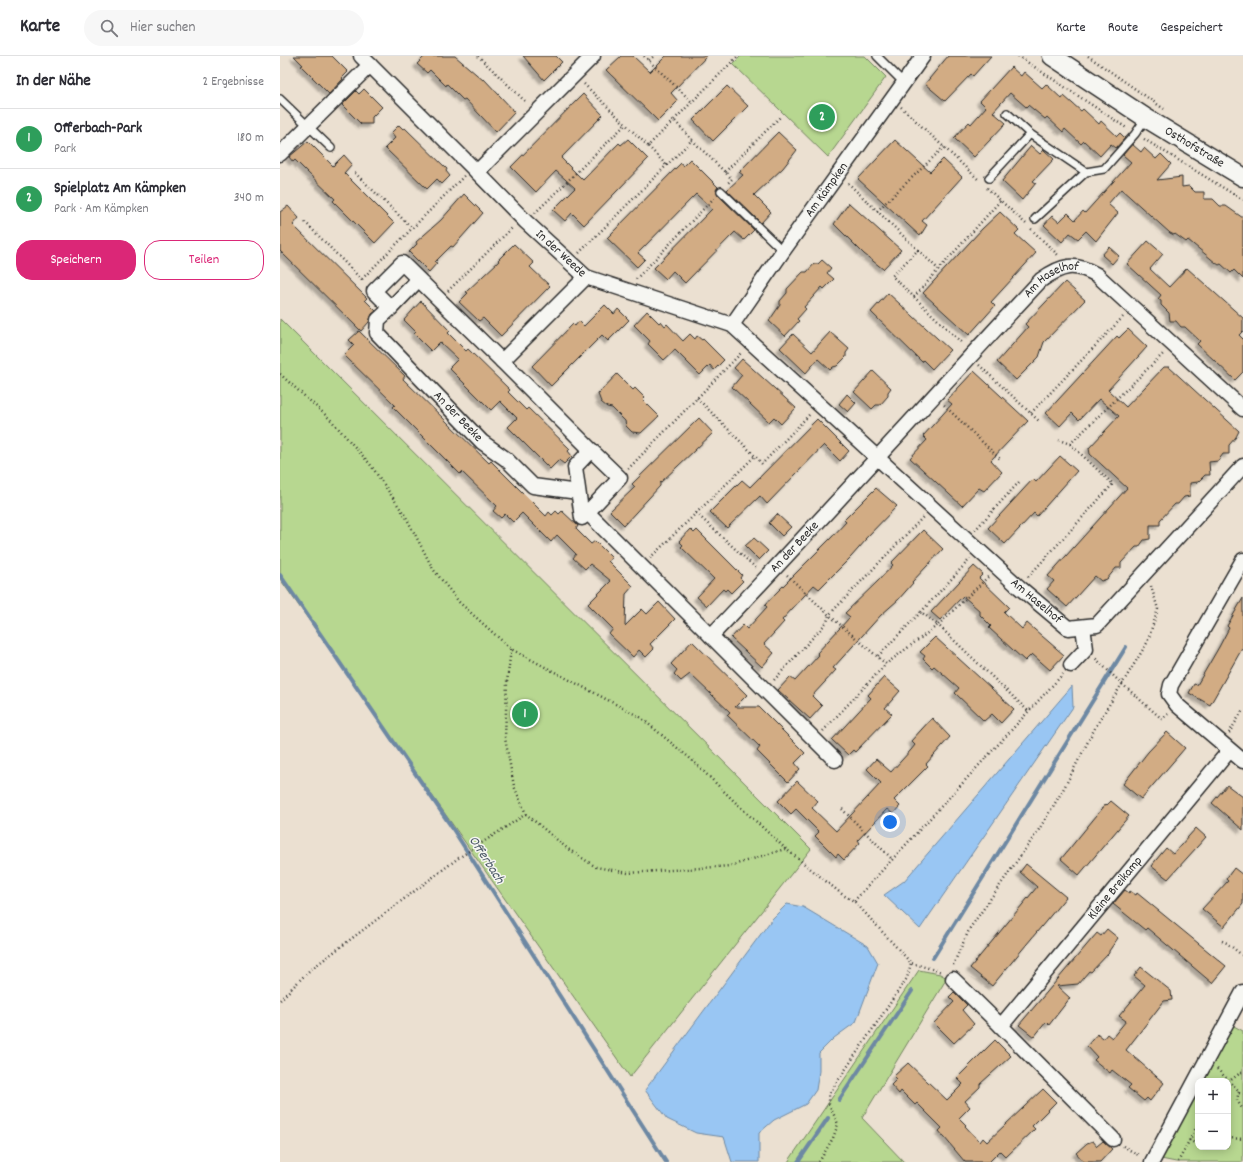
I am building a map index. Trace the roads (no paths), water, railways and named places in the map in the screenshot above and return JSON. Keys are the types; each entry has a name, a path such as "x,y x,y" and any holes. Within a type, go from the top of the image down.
{"street":[{"path":"475,170 593,56"},
{"name":"Am Kämpken","path":"732,325 839,172 923,56"},
{"name":"Osthofstraße","path":"1052,56 1146,118 1243,177"},
{"name":"In der Weede","path":"280,154 308,126 365,60 526,222 586,277 732,325"},
{"path":"391,308 374,291 402,263 620,478 582,518 575,467 591,450"},
{"name":"Am Haselhof","path":"878,457 933,395 1041,280 1052,272 1074,266 1086,269 1097,275 1131,308 1174,344 1243,409"},
{"path":"502,361 586,277"},
{"name":"An der Beeke","path":"418,280 378,320 377,333 482,442 506,459 533,486 578,492"},
{"name":"Am Haselhof","path":"732,325 999,567 1019,587 1068,628 1097,625 1243,466"},
{"name":"An der Beeke","path":"711,636 778,566 878,457"},
{"path":"587,512 816,739 835,760"},
{"path":"1243,560 1171,685 1170,694 1177,705 1243,761"},
{"path":"1071,665 1086,648 1083,626"},
{"name":"Kleine Breikamp","path":"1001,1026 1226,748"},
{"path":"950,974 1113,1139"},
{"path":"1152,1162 1243,992"}],"lane":[{"path":"877,56 904,83"},
{"path":"280,99 331,148"},
{"path":"1007,113 1030,134 1086,172"},
{"path":"1035,219 1086,172 1104,169 1136,134 1146,118"},
{"path":"989,178 1030,134"},
{"path":"721,191 783,251"}],"water":[{"path":"1072,686 1073,707 920,929 884,895 904,881"},
{"path":"787,904 803,907 868,946 878,963 856,1022 834,1038 819,1053 819,1071 816,1090 806,1104 774,1120 759,1133 759,1162 732,1162 724,1137 696,1133 667,1119 645,1090 772,919"}],"waterway":[{"name":"Offerbach","path":"280,575 449,823 666,1162"},
{"path":"933,958 1126,647"},
{"path":"839,1100 912,991"},
{"path":"798,1162 828,1118"}],"place":[{"name":"Spielplatz Am Kämpken","path":"822,117"},
{"name":"Offerbach-Park","path":"525,714"}]}
